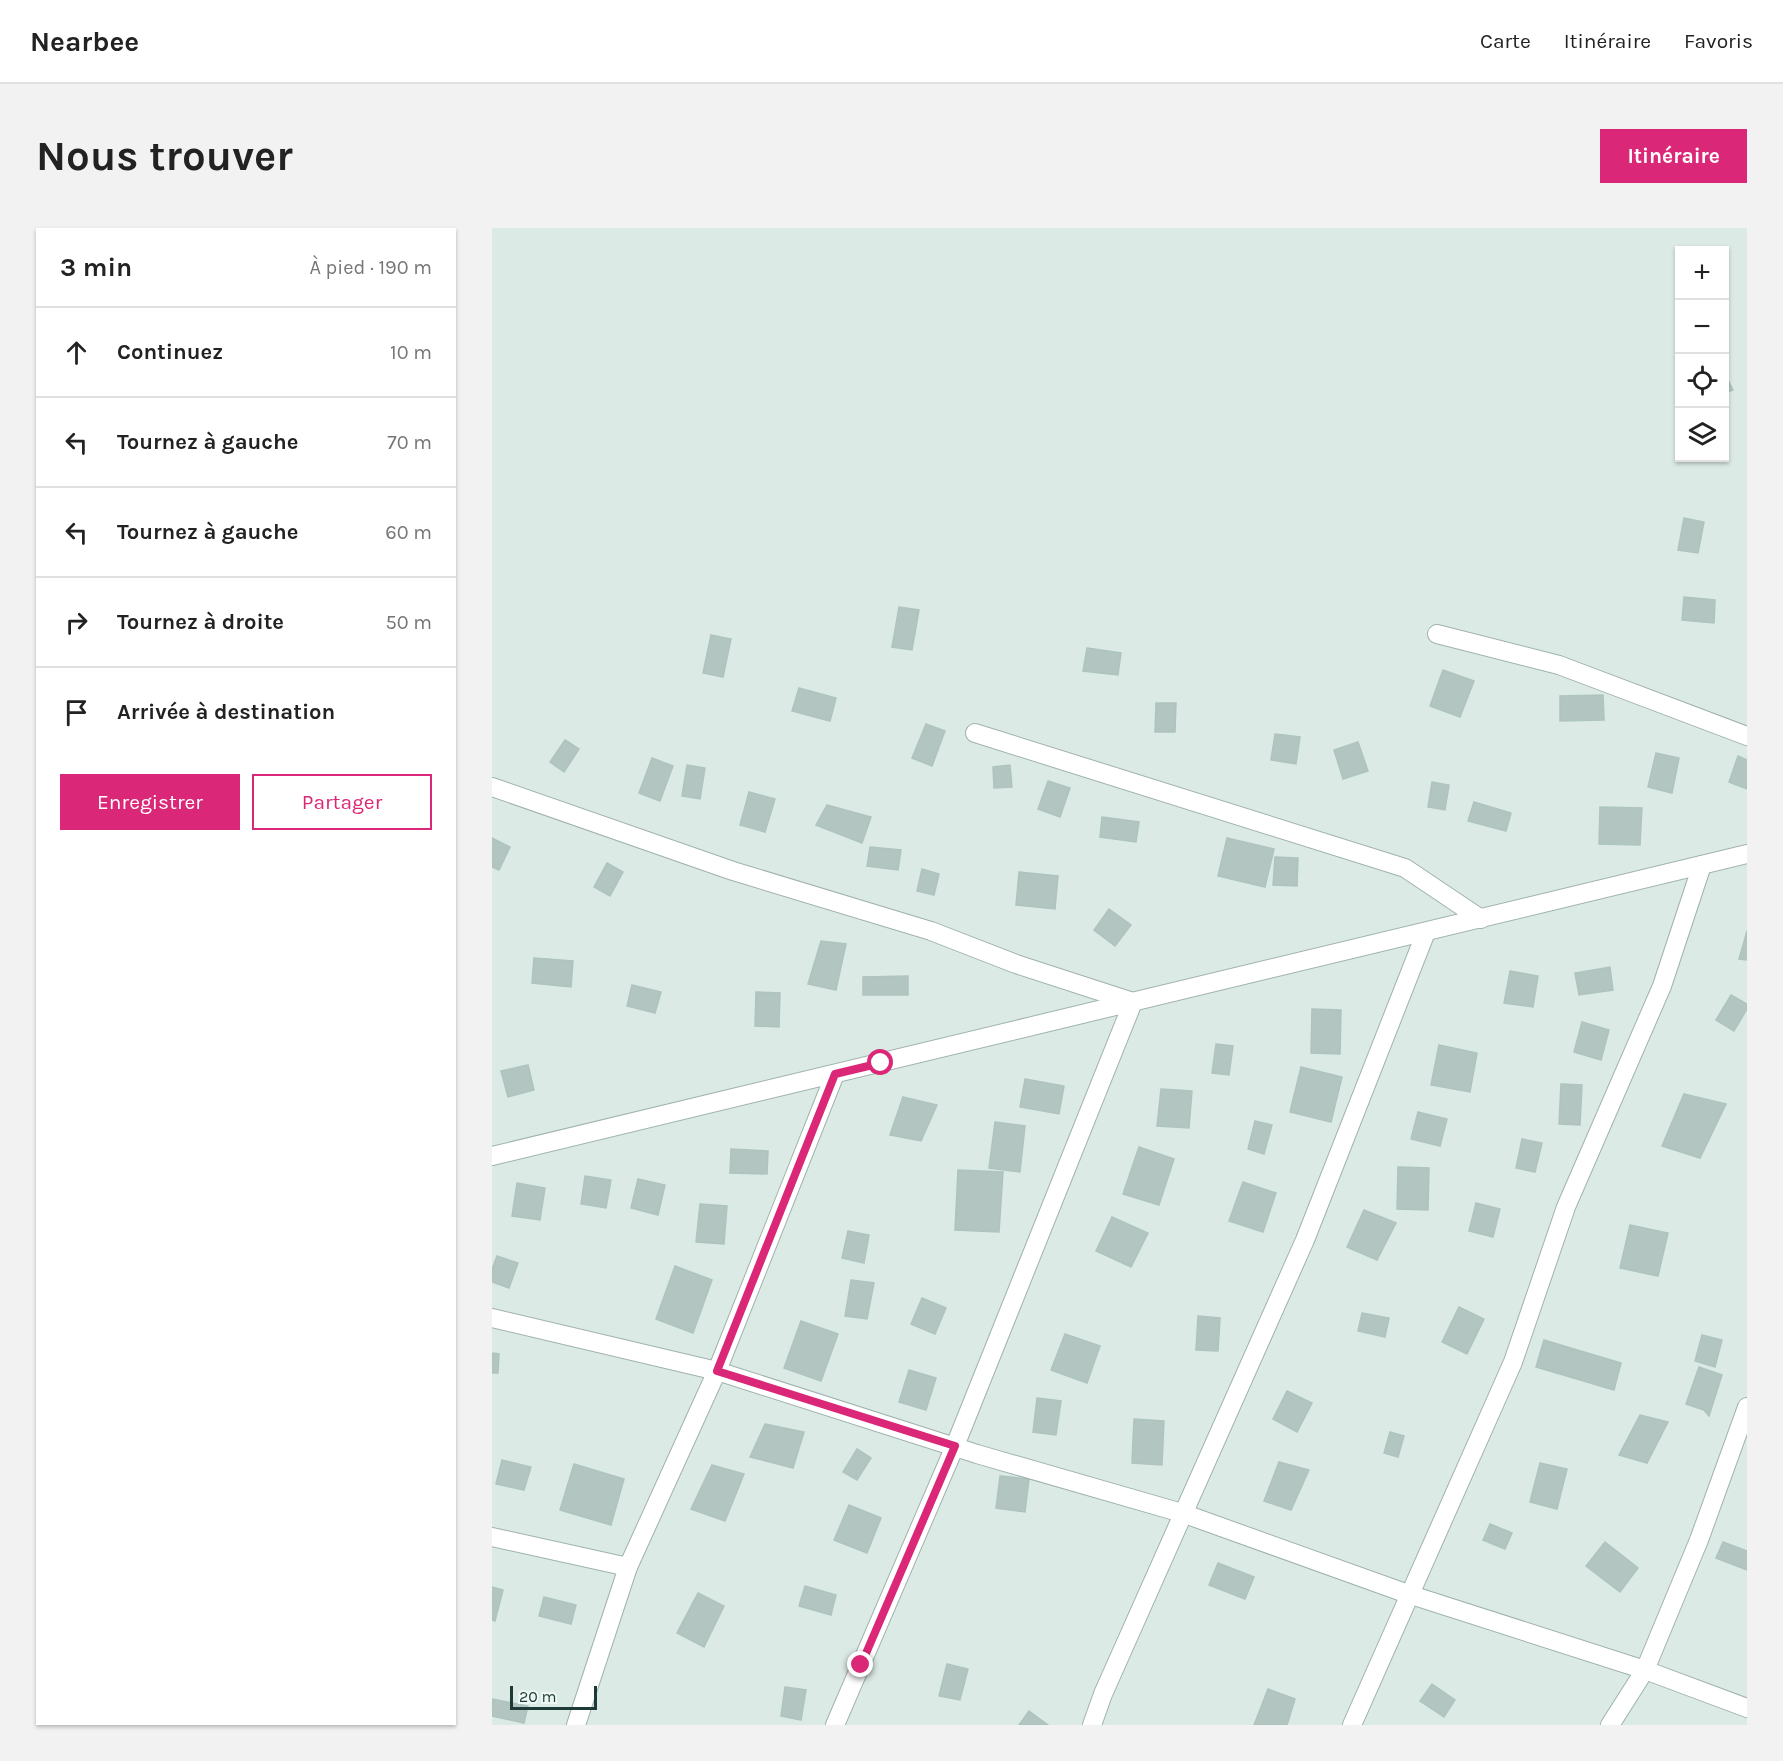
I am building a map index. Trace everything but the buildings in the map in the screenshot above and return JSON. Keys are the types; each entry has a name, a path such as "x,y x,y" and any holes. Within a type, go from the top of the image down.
{"street":[{"path":"1437,634 1559,665 1747,736"},
{"path":"975,733 1405,868 1481,919"},
{"path":"492,787 733,871 931,931 1016,964 1133,1002"},
{"path":"492,1156 1747,854"},
{"path":"1352,1725 1408,1594 1513,1362 1566,1207 1662,986 1702,865"},
{"path":"1092,1725 1102,1695 1305,1240 1426,932"},
{"path":"836,1725 955,1446 1133,1002"},
{"path":"576,1725 628,1567 717,1371 835,1074"},
{"path":"492,1318 717,1371 955,1446 1182,1513 1408,1594 1645,1670 1747,1708"},
{"path":"1610,1725 1645,1670 1699,1540 1747,1407"},
{"path":"492,1537 628,1567"}],"route":[{"path":"861,1665 955,1446 717,1371 835,1074 881,1063"}]}
